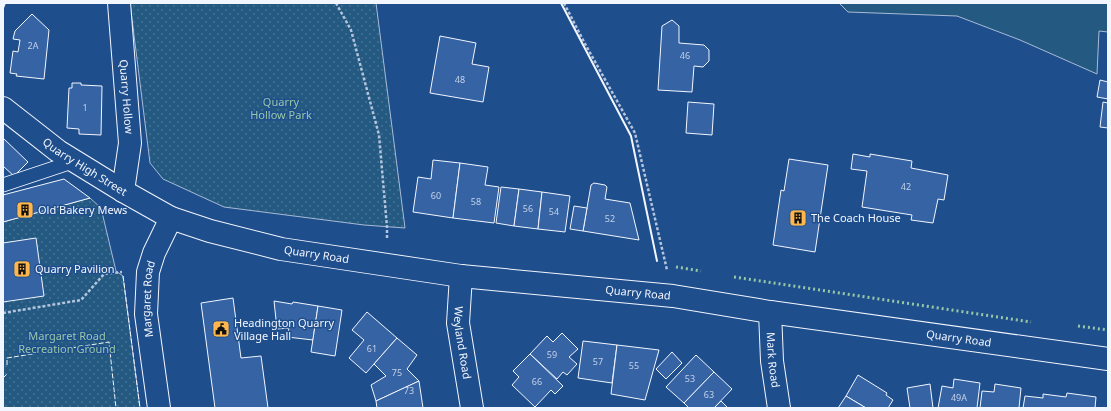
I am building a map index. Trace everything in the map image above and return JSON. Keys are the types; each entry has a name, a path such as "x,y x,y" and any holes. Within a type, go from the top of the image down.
{"street":[{"name":"Quarry Hollow","path":"119,3 130,143 123,191"},
{"name":"Quarry High Street","path":"3,108 58,150 123,191 172,218"},
{"name":"Quarry Road","path":"172,218 210,231 281,249 387,265 461,276 673,296 770,312 1108,359"},
{"name":"Margaret Road","path":"159,408 146,314 148,272 154,253 172,218"},
{"name":"Weyland Road","path":"461,276 458,323 472,408"},
{"name":"Mark Road","path":"770,312 772,361 779,408"}],"lane":[{"path":"3,185 76,161"}],"path":[{"path":"336,3 350,30 380,135 388,227 387,265"},
{"path":"564,3 635,133 673,296"},
{"path":"3,313 81,300 104,274 116,272 148,272"}],"green space":[{"name":"Quarry Hollow Park","path":"130,3 376,3 405,228 364,225 224,207 163,179 150,163"},
{"path":"839,3 1108,3 1108,32 1099,31 1097,74 1020,40 957,16 848,12"},
{"name":"Margaret Road Recreation Ground","path":"90,198 101,208 116,271 123,276 140,408 3,408 3,222"}],"building":[{"path":"32,14 49,30 44,79 16,76 17,74 10,73 13,51 18,52 20,40 13,39 15,31"},
{"path":"672,20 679,26 679,43 704,45 709,50 709,61 703,67 694,66 692,92 658,90 662,26"},
{"path":"440,36 476,43 472,64 489,67 483,102 430,93"},
{"path":"1100,80 1108,82 1108,99 1097,97"},
{"path":"72,83 102,86 101,135 79,134 79,129 67,128 69,88 72,88"},
{"path":"688,102 714,104 712,135 686,133"},
{"path":"1103,102 1108,103 1108,128 1100,127"},
{"path":"3,138 28,162 14,176 3,166"},
{"path":"853,154 870,157 870,154 912,161 911,168 948,175 944,200 938,199 933,223 911,220 912,215 862,207 867,171 851,169"},
{"name":"The Coach House","path":"789,159 828,165 815,252 773,245 781,190 784,191"},
{"path":"433,160 460,163 453,218 413,212 418,177 431,179"},
{"path":"460,163 488,167 485,185 499,187 494,223 453,218"},
{"name":"Old Bakery Mews","path":"64,179 90,198 3,222 3,195"},
{"path":"594,183 605,185 607,187 605,199 630,203 639,240 583,231 591,185"},
{"path":"501,187 519,189 514,226 496,223"},
{"path":"519,189 542,192 538,229 514,226"},
{"path":"542,192 570,196 565,232 538,229"},
{"path":"574,206 587,208 583,231 570,229"},
{"name":"Quarry Pavilion","path":"36,238 44,296 3,302 3,243"},
{"name":"Headington Quarry Village Hall","path":"233,298 241,358 261,356 268,408 215,408 201,303"},
{"path":"274,301 318,306 313,340 287,337 289,328 277,329"},
{"path":"318,306 342,310 335,356 311,352"},
{"path":"367,312 397,338 366,373 349,358 364,340 352,330"},
{"path":"562,333 578,349 569,357 577,364 567,375 563,372 557,379 530,354 547,336 553,342"},
{"path":"397,338 417,355 407,369 419,381 376,401 371,385 386,376 374,364"},
{"path":"583,341 617,345 612,383 578,378"},
{"path":"617,345 659,350 645,400 611,394"},
{"path":"672,352 682,363 666,379 656,369"},
{"path":"530,354 563,386 555,394 551,390 535,407 512,385 519,377 513,371"},
{"path":"696,355 714,372 684,403 666,387"},
{"path":"714,372 732,389 714,408 689,408 684,403"},
{"path":"858,375 887,393 886,395 893,400 888,408 866,408 846,396"},
{"path":"954,379 980,383 977,408 938,408 942,386 953,388"},
{"path":"419,381 423,408 377,408 376,401"},
{"path":"930,384 933,408 910,408 907,388"},
{"path":"995,384 1021,388 1019,408 980,408 982,391 994,392"},
{"path":"1067,393 1096,397 1095,408 1023,408 1025,396 1043,398 1043,394 1066,397"},
{"path":"846,396 866,408 838,408"},
{"path":"721,401 728,408 714,408"}],"hedge":[{"path":"676,267 701,271"},
{"path":"734,277 1031,322"},
{"path":"1078,326 1108,330"}],"fence":[{"path":"123,276 140,408"},
{"path":"71,348 109,342 116,408"},
{"path":"7,365 7,358 64,349"},
{"path":"3,378 8,373"}],"wall":[{"path":"3,8 5,3"},
{"path":"561,3 631,136 657,261"}],"place":[{"name":"Old Bakery Mews","path":"25,210"},
{"name":"The Coach House","path":"798,218"},
{"name":"Quarry Pavilion","path":"22,269"},
{"name":"Headington Quarry Village Hall","path":"221,329"}]}
